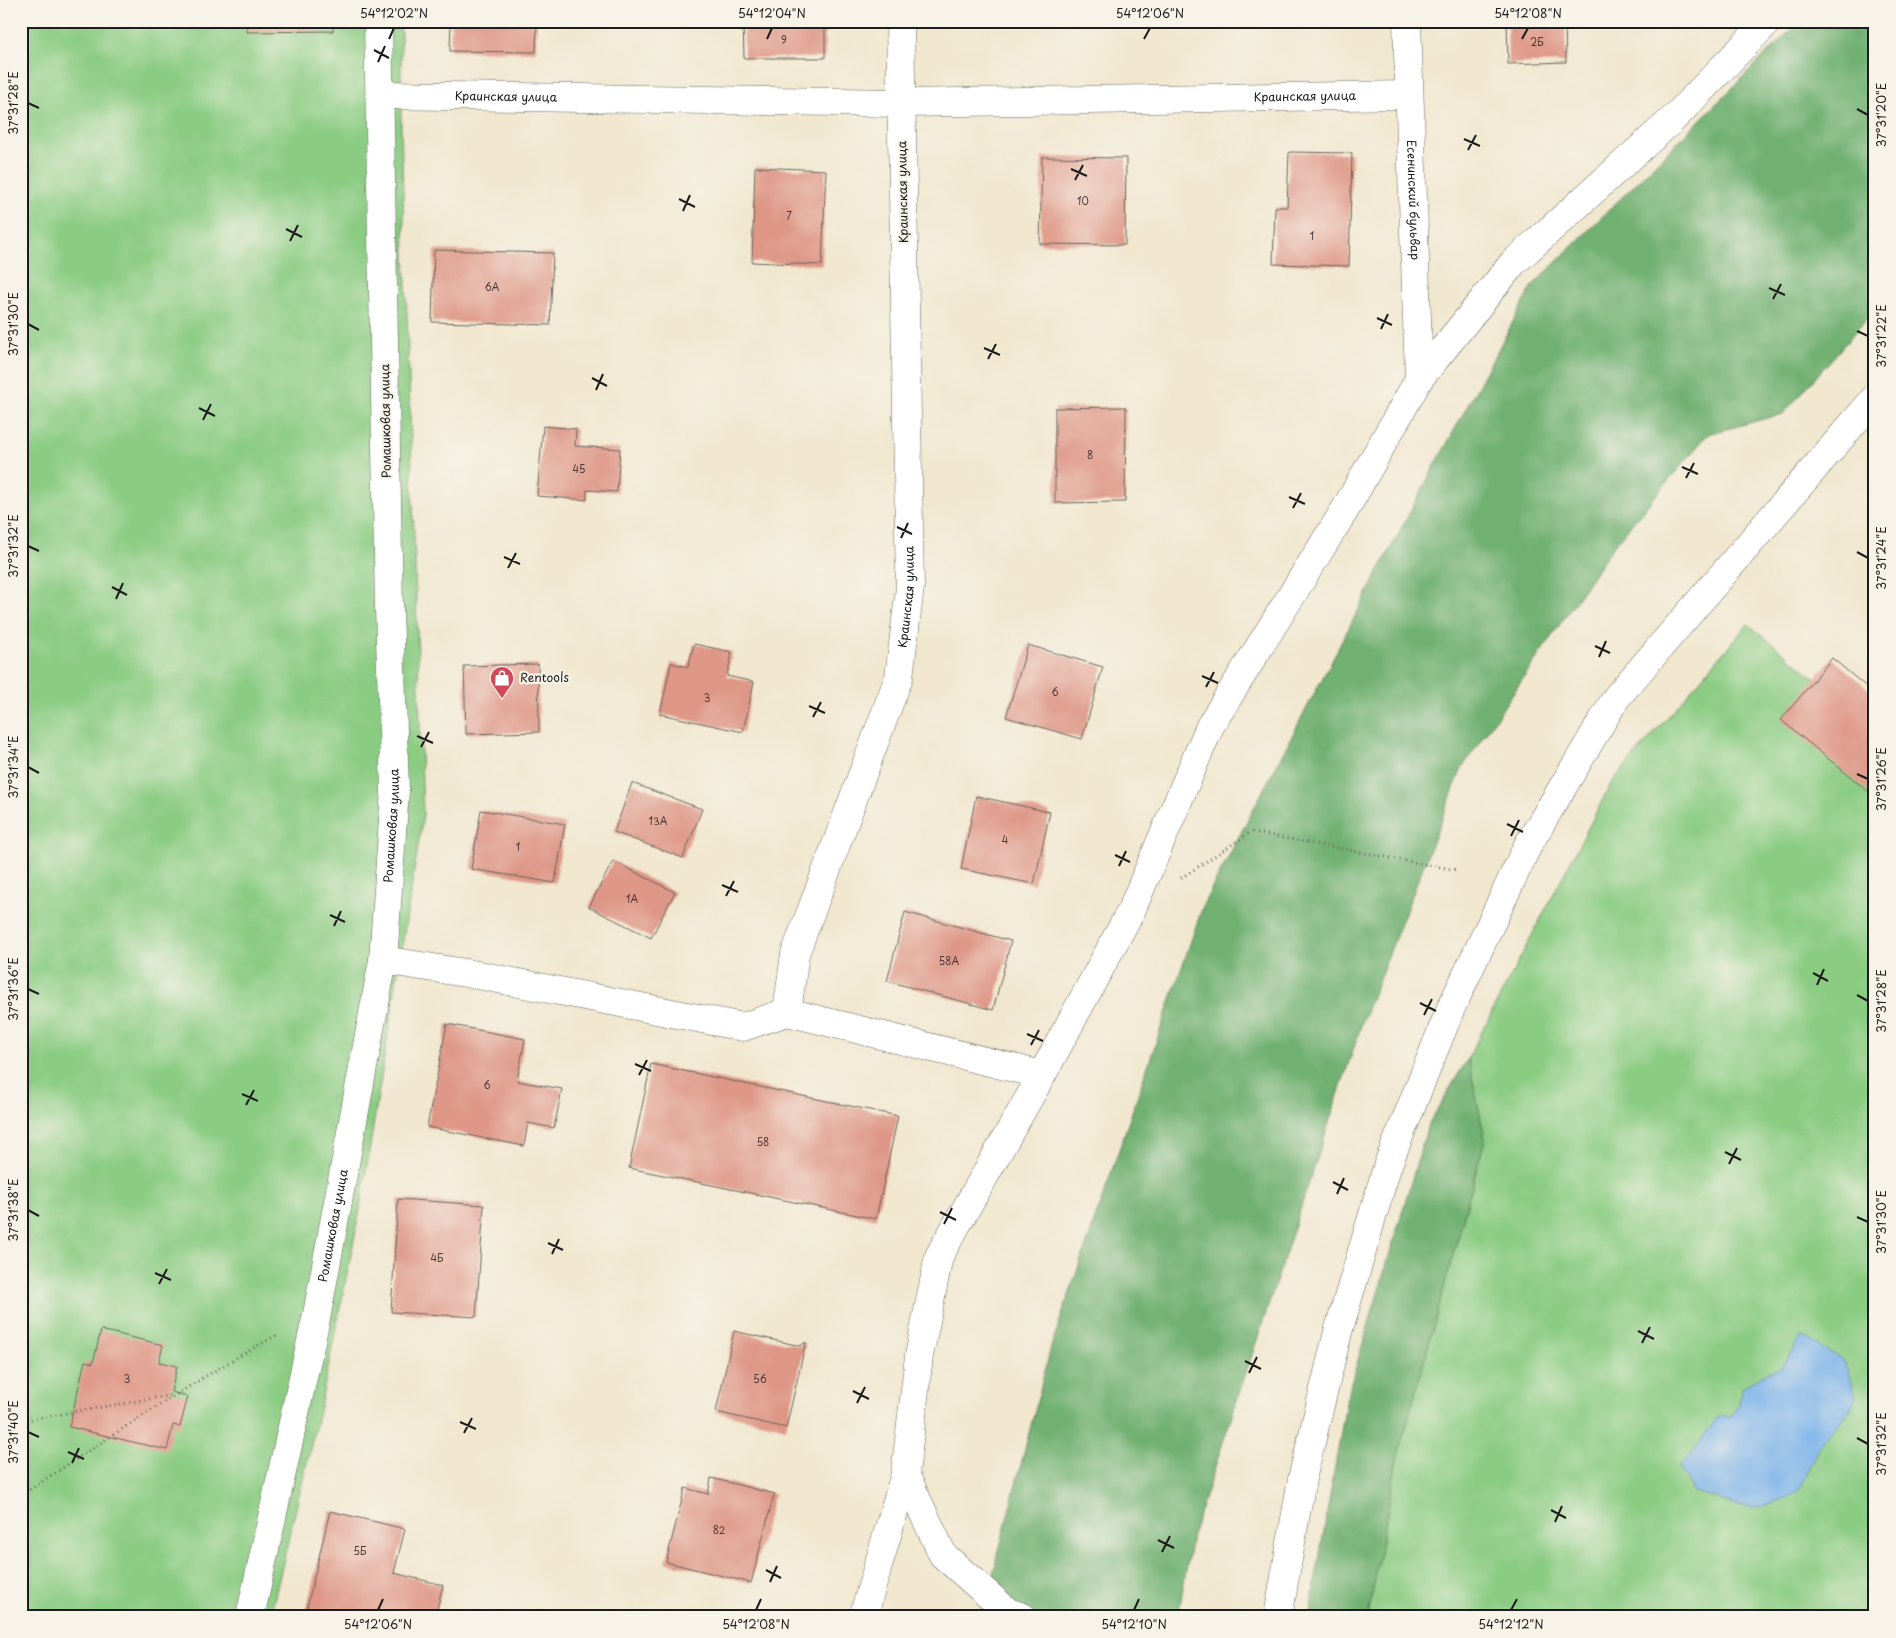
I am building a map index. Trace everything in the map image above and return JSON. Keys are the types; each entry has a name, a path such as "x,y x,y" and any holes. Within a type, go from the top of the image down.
{"street":[{"name":"Ромашковая улица","path":"250,1617 317,1314 382,960 395,791 389,608 378,21"},
{"name":"Краинская улица","path":"787,1012 795,954 899,677 910,588 900,21"},
{"name":"Есенинский бульвар","path":"1407,21 1419,379"},
{"path":"863,1617 905,1474 919,1356 939,1256 1042,1075 1131,911 1210,726 1346,508 1419,379 1513,263 1674,119 1768,21"},
{"name":"Краинская улица","path":"380,95 902,103 1408,95"},
{"path":"1278,1617 1302,1479 1331,1359 1388,1164 1451,1008 1528,845 1616,698 1875,398"},
{"path":"382,960 478,975 743,1027 787,1012 1042,1075"},
{"path":"905,1474 943,1555 1009,1615"}],"path":[{"path":"1179,880 1251,832 1456,870"},
{"path":"21,1495 239,1356 317,1314"},
{"path":"21,1421 176,1395"}],"green space":[{"path":"21,21 401,21 401,129 423,815 359,1215 319,1412 270,1617 21,1617"},
{"path":"1800,21 1875,21 1875,310 1783,414 1708,434 1614,545 1462,768 1363,1020 1192,1536 1178,1617 982,1617 1051,1347 1204,903 1412,508 1533,285"},
{"path":"1748,624 1875,727 1875,1617 1368,1617 1397,1459 1485,1139 1468,1058 1612,782"},
{"path":"1468,1058 1485,1139 1397,1459 1368,1617 1309,1617 1347,1397 1428,1125"}],"water":[{"path":"1804,1337 1843,1360 1856,1397 1848,1413 1823,1440 1800,1489 1787,1498 1773,1504 1754,1508 1732,1505 1714,1497 1694,1492 1679,1467 1720,1415 1730,1417 1738,1408 1743,1387 1761,1376 1780,1368 1789,1358 1797,1343"}],"building":[{"path":"246,21 333,21 333,31 247,32"},
{"path":"451,21 537,21 536,52 450,51"},
{"path":"743,21 825,21 825,58 744,58"},
{"path":"1507,21 1565,21 1566,62 1508,64"},
{"path":"1289,152 1352,153 1349,266 1273,264 1275,207 1287,207"},
{"path":"1042,157 1126,158 1125,245 1040,244"},
{"path":"755,167 826,170 822,265 752,262"},
{"path":"434,250 553,253 550,325 432,322"},
{"path":"1126,407 1125,502 1055,503 1055,408"},
{"path":"543,426 576,429 575,446 620,449 617,492 587,490 587,500 537,496"},
{"path":"694,644 732,652 727,676 754,682 743,732 660,714 671,663 688,667"},
{"path":"1028,645 1103,667 1082,739 1006,717"},
{"path":"1832,658 1875,694 1875,797 1781,720"},
{"name":"Rentools","path":"538,664 539,732 466,734 464,666"},
{"path":"632,783 702,809 683,858 614,832"},
{"path":"976,796 1050,812 1034,884 961,869"},
{"path":"481,810 565,824 555,883 471,869"},
{"path":"613,861 675,892 651,938 589,907"},
{"path":"905,912 1011,941 993,1010 887,981"},
{"path":"447,1024 525,1039 517,1081 562,1089 554,1128 528,1123 524,1146 427,1127"},
{"path":"651,1064 898,1116 876,1219 629,1168"},
{"path":"398,1199 484,1205 476,1317 391,1312"},
{"path":"101,1330 163,1345 159,1362 177,1366 171,1392 188,1396 180,1427 173,1425 167,1450 69,1427 85,1361 93,1363"},
{"path":"734,1331 800,1346 806,1342 786,1428 716,1412"},
{"path":"711,1478 775,1494 751,1583 666,1562 685,1488 708,1494"},
{"path":"330,1511 405,1529 394,1573 443,1585 435,1617 331,1617 306,1611"}],"place":[{"name":"Rentools","path":"502,699"}]}
